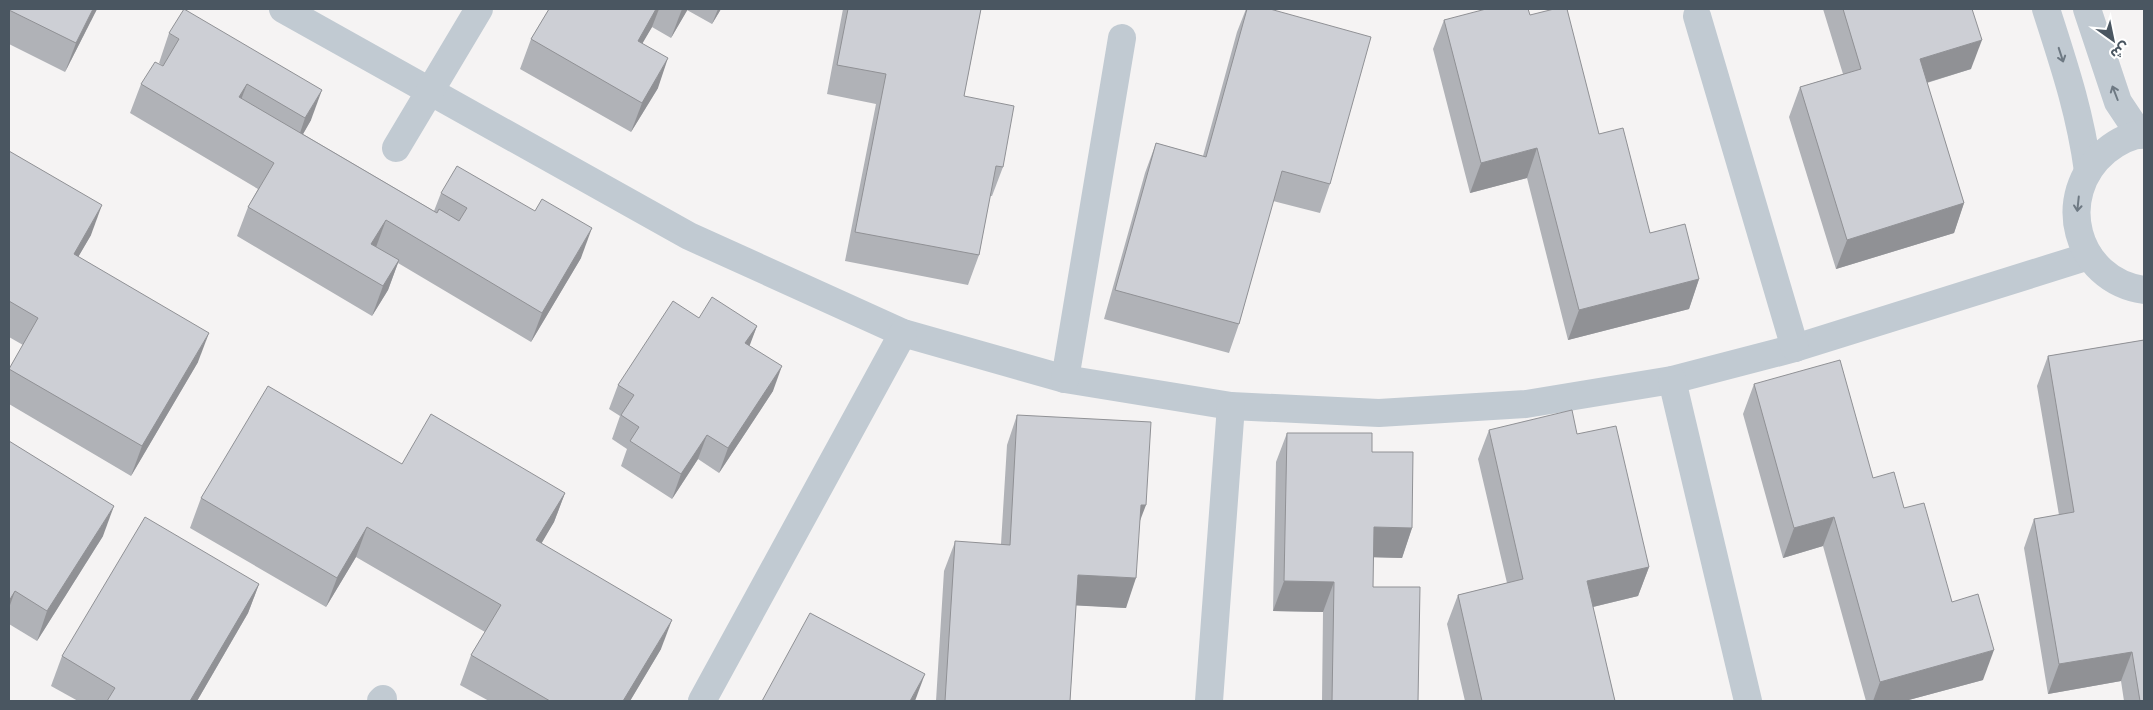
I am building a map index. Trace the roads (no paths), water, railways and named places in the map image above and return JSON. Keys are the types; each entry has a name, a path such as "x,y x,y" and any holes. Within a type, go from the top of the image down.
{"street":[{"path":"283,9 688,236 903,333 1065,379 1231,406 1389,412 1526,404 1672,380 1796,348 2089,256"},
{"path":"396,148 479,9"},
{"path":"2046,9 2073,92 2083,136 2088,171"},
{"path":"2087,9 2118,102 2142,134 2124,140 2110,148 2098,158 2088,171 2076,205 2077,223 2081,240 2089,256 2101,271 2117,282 2134,289 2144,290"},
{"path":"1697,16 1796,348"},
{"path":"1065,379 1122,38"},
{"path":"702,701 903,333"},
{"path":"1672,380 1748,701"},
{"path":"1208,701 1231,406"}]}
